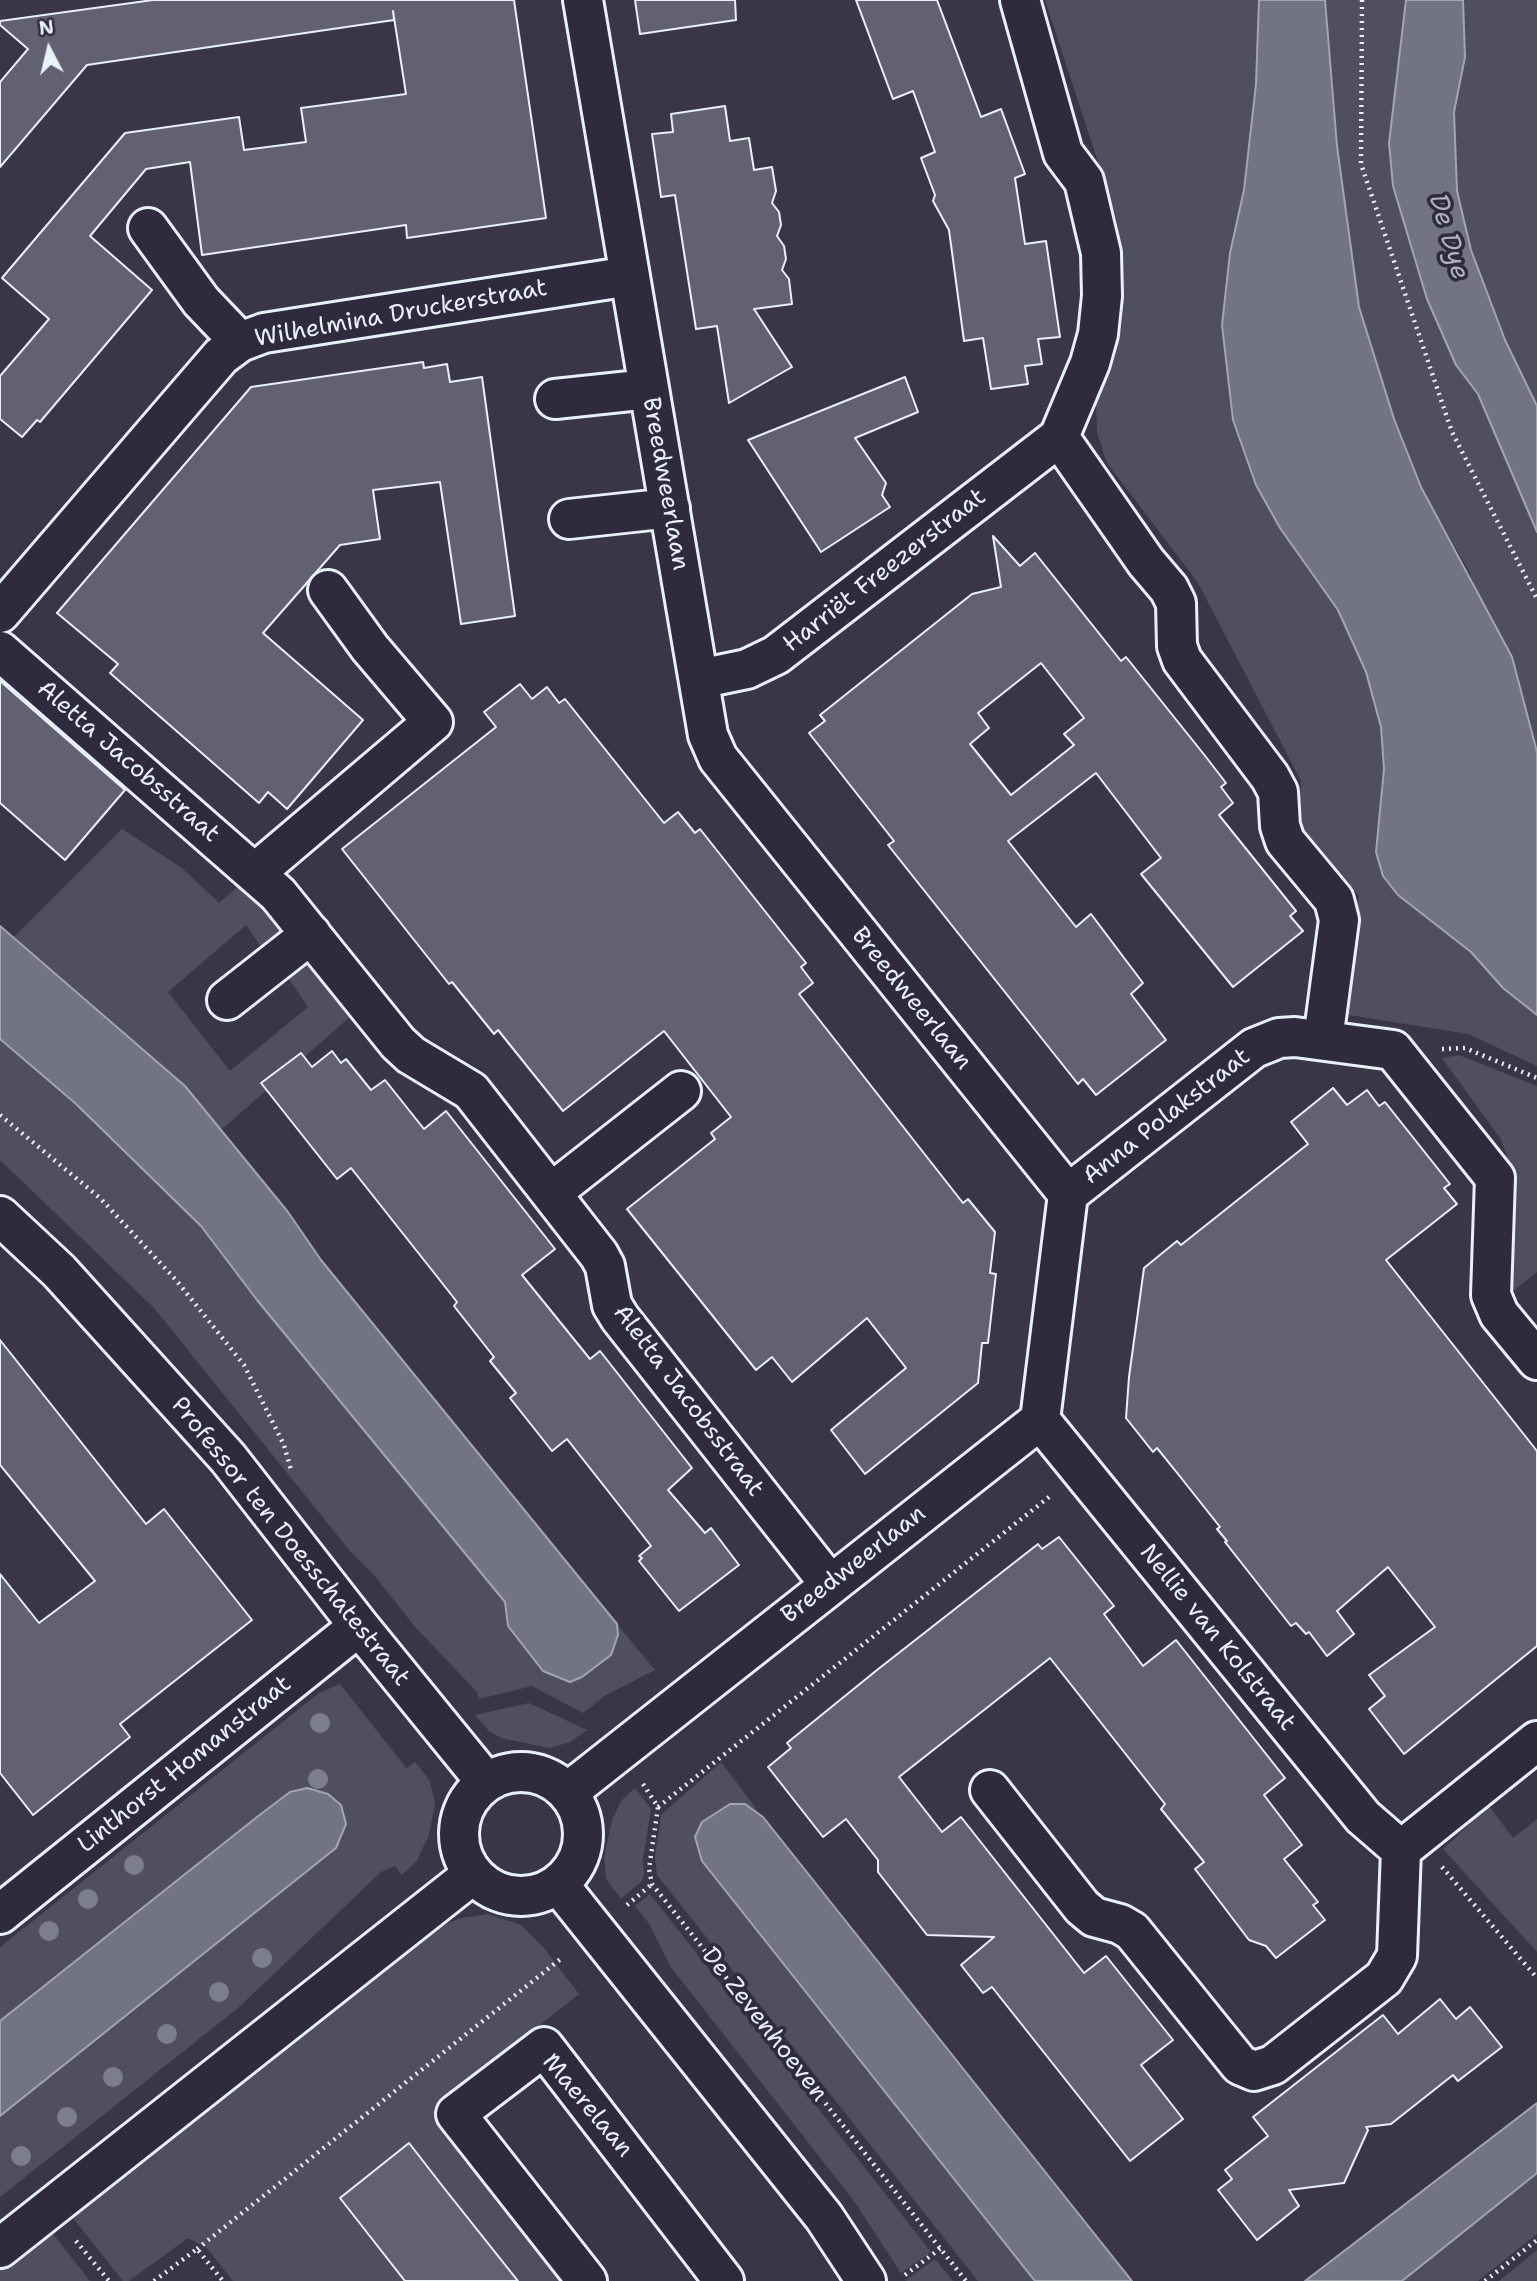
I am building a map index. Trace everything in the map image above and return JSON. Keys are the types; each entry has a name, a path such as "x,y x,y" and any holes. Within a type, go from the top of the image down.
{"street":[{"name":"Breedweerlaan","path":"583,0 708,735 718,758 1068,1194"},
{"path":"1020,0 1063,153 1084,181 1101,253 1102,296 1098,334 1090,363 1059,437 1146,562 1169,589 1176,603 1177,646 1182,660 1270,777 1278,792 1280,826 1285,841 1334,900 1339,920 1323,1041"},
{"path":"148,228 201,301 240,342"},
{"name":"Wilhelmina Druckerstraat","path":"0,613 221,356 240,342 264,333 630,276"},
{"path":"555,400 649,389"},
{"name":"Harriët Freezerstraat","path":"699,680 747,669 776,655 1059,437"},
{"path":"569,519 670,508"},
{"path":"255,873 433,722 370,648 328,590"},
{"name":"Aletta Jacobsstraat","path":"0,651 278,894 398,1043 411,1055 471,1091 605,1266 612,1305 620,1318 829,1583"},
{"path":"228,1000 311,934"},
{"name":"Anna Polakstraat","path":"1068,1194 1254,1048 1279,1038 1393,1050"},
{"path":"1393,1050 1495,1178 1491,1295 1499,1314 1537,1360"},
{"path":"551,1193 681,1091"},
{"path":"1040,1420 1068,1194"},
{"name":"Professor ten Doesschatestraat","path":"0,1216 59,1271 228,1458 359,1626 486,1782"},
{"name":"Breedweerlaan","path":"568,1792 829,1583 1040,1420"},
{"name":"Nellie van Kolstraat","path":"1040,1420 1363,1817 1401,1850"},
{"name":"Linthorst Homanstraat","path":"4,1903 359,1626"},
{"path":"990,1790 1082,1907 1094,1917 1120,1924 1132,1931 1240,2065 1254,2071 1273,2065 1384,1978 1397,1956 1401,1850 1537,1741"},
{"path":"529,1772 550,1779 568,1792 581,1815 584,1841 576,1866 559,1885 529,1897 497,1894 472,1875 460,1852 458,1825 467,1801 486,1782 506,1773 529,1772"},
{"path":"0,2248 472,1875"},
{"path":"559,1885 824,2217 883,2280"},
{"name":"Maerelaan","path":"587,2281 456,2114 544,2047 724,2281"}],"path":[{"path":"1362,0 1362,164 1452,432 1537,599"},
{"path":"1393,1050 1465,1048 1537,1078"},
{"path":"0,1115 100,1198 176,1280 244,1365 284,1445 291,1472"},
{"path":"620,1750 658,1807 1081,1471"},
{"name":"De Zevenhoeven","path":"658,1807 649,1869 652,1884 966,2281"},
{"path":"1401,1850 1436,1860 1537,1978"},
{"path":"154,2281 597,1930"},
{"path":"50,2209 109,2281"},
{"path":"1486,2281 1537,2240"},
{"path":"883,2280 941,2248"},
{"path":"197,2249 223,2281"}],"shaded area":[{"path":"1045,0 1259,0 1256,84 1244,190 1230,253 1222,325 1233,420 1315,573 1338,610 1366,672 1381,726 1398,895 1471,952 1503,988 1537,1015 1537,1066 1468,1034 1337,1013 1359,896 1299,824 1301,781 1198,583 1107,463 1097,433 1096,402 1111,371 1122,325 1117,220"},
{"path":"1325,0 1406,0 1389,143 1456,365 1478,394 1537,532 1537,752 1469,571 1421,488 1394,419 1359,307 1337,146"},
{"path":"1463,0 1537,0 1537,406 1505,340 1471,250 1457,191 1454,112 1465,57"},
{"path":"122,829 182,868 219,903 243,882 285,933 264,951 246,925 168,992 230,1071 308,1007 289,979 306,960 351,1016 221,1130 184,1086 13,938"},
{"path":"0,1039 75,1103 201,1226 257,1300 505,1602 508,1626 618,1636 617,1624 655,1670 606,1695 583,1713 532,1686 479,1699 477,1692 416,1628 374,1575 350,1551 154,1308 0,1160"},
{"path":"1459,1055 1537,1086 1537,1272 1512,1292 1507,1280 1513,1171 1500,1138 1442,1058"},
{"path":"340,1684 404,1765 407,1768 415,1762 430,1781 435,1804 429,1835 416,1862 402,1875 395,1866 381,1872 238,2008 0,2197 0,2116 336,1848 343,1836 340,1805 328,1794 290,1792 0,2021 0,1947 319,1693"},
{"path":"529,1703 587,1730 570,1742 550,1748 501,1738 489,1731 475,1715"},
{"path":"721,1762 758,1811 745,1804 702,1861 1035,2281 978,2281 657,1875 655,1858 661,1815"},
{"path":"635,1788 651,1809 643,1860 644,1875 641,1882 621,1899 606,1879 604,1857 612,1820 621,1801"},
{"path":"1489,1806 1513,1838 1537,1819 1537,1952 1443,1849"},
{"path":"650,1894 931,2252 901,2273 854,2201 670,1966 648,1922 635,1906"},
{"path":"488,1914 521,1925 543,1947 579,1994 433,2109 564,2281 233,2281 207,2248 188,2238 129,2281 123,2281 69,2213 416,1937 461,1918"},
{"path":"1537,2173 1537,2234 1478,2281 1402,2281"},
{"path":"49,2229 90,2281 0,2281 0,2269"},
{"path":"1537,2250 1537,2281 1499,2281"},
{"path":"935,2259 953,2281 906,2280"}],"water":[{"path":"1259,0 1325,0 1337,146 1359,307 1394,419 1421,487 1512,657 1537,752 1537,1015 1503,988 1471,952 1398,895 1383,876 1376,852 1384,769 1381,727 1366,672 1338,610 1280,528 1256,485 1233,420 1222,325 1230,253 1244,190 1256,84"},
{"name":"De Dye","path":"1406,0 1463,0 1465,57 1454,112 1457,191 1471,250 1505,340 1537,406 1537,532 1478,394 1456,365 1427,299 1393,186 1389,143"},
{"path":"0,926 185,1086 288,1212 321,1260 617,1624 618,1635 611,1655 582,1677 570,1682 543,1671 508,1626 505,1602 257,1300 201,1226 75,1103 0,1039"},
{"path":"307,1788 328,1794 341,1805 346,1824 336,1848 0,2116 0,2021 257,1817 290,1792"},
{"path":"730,1804 745,1804 763,1817 1132,2281 1035,2281 702,1861 695,1837 702,1822"},
{"path":"1537,2103 1537,2173 1402,2281 1305,2281"}],"building":[{"path":"153,0 514,0 546,218 407,238 406,225 202,255 190,162 146,169 90,236 152,290 40,422 37,420 22,437 0,419 0,376 49,319 2,278 125,133 239,117 244,150 306,142 301,108 406,94 393,11 394,20 87,65 0,167 0,82 28,49 0,25 0,21"},
{"path":"635,0 735,0 736,20 640,34"},
{"path":"856,0 937,0 981,117 1001,109 1025,174 1015,178 1025,244 1046,241 1060,337 1038,339 1042,364 1025,366 1028,384 991,389 983,338 964,341 949,230 933,201 935,195 921,158 935,152 913,91 893,99"},
{"path":"725,106 730,141 749,138 754,170 772,167 776,191 772,203 779,212 781,225 777,236 784,246 786,259 782,270 789,279 792,304 754,309 792,367 729,403 717,326 696,329 675,195 661,197 652,134 673,132 671,114"},
{"path":"423,362 424,368 447,364 450,382 482,377 515,616 461,624 440,482 373,490 380,539 340,545 263,633 363,720 287,809 268,792 259,803 110,673 118,664 57,613 251,387"},
{"path":"905,377 918,412 855,438 886,483 882,495 890,507 821,552 748,440"},
{"path":"993,536 1020,566 1035,553 1121,661 1126,657 1206,757 1226,783 1221,787 1233,803 1219,815 1296,911 1290,916 1303,931 1233,987 1141,874 1161,858 1096,773 1008,841 1076,927 1091,914 1143,983 1131,994 1166,1040 1096,1095 1083,1079 1078,1084 888,845 894,841 809,733 825,721 820,715 972,594 1001,587","holes":["1041,663 1084,718 1064,734 1074,745 1011,795 970,744 989,728 978,713"]},
{"path":"0,681 125,790 65,860 0,803"},
{"path":"520,684 532,699 547,687 559,703 565,699 664,823 678,812 695,833 700,829 806,963 801,967 813,983 799,994 963,1203 968,1199 995,1232 990,1273 996,1274 988,1343 982,1343 978,1383 865,1474 831,1430 906,1368 867,1318 792,1382 772,1357 756,1370 627,1209 715,1139 711,1133 731,1117 664,1031 563,1111 498,1030 494,1034 452,982 449,984 342,849 496,727 484,712"},
{"path":"332,1051 341,1063 346,1059 371,1090 385,1080 424,1129 446,1111 555,1249 522,1275 590,1359 600,1351 692,1468 668,1490 705,1533 711,1528 739,1565 679,1611 639,1561 642,1558 639,1556 651,1546 567,1439 552,1451 510,1398 516,1393 490,1361 494,1357 454,1306 457,1302 435,1274 351,1168 337,1179 261,1083 301,1053 312,1067"},
{"path":"1333,1088 1347,1105 1367,1090 1379,1106 1385,1102 1450,1184 1444,1188 1457,1204 1386,1260 1537,1451 1537,1646 1404,1754 1369,1709 1385,1696 1369,1675 1435,1627 1388,1567 1337,1611 1354,1634 1327,1656 1309,1632 1306,1634 1296,1623 1291,1626 1225,1542 1227,1541 1217,1529 1220,1527 1178,1474 1157,1448 1153,1452 1126,1418 1144,1268 1177,1241 1181,1245 1308,1144 1291,1122"},
{"path":"0,1340 146,1524 164,1509 252,1620 120,1724 130,1737 33,1815 0,1773 0,1574 39,1623 95,1581 0,1465"},
{"path":"1059,1537 1114,1606 1104,1614 1143,1666 1176,1640 1285,1778 1264,1795 1302,1845 1284,1859 1318,1902 1313,1905 1325,1920 1276,1958 1266,1946 1249,1940 1195,1869 1204,1862 1161,1809 1165,1804 1050,1658 899,1777 942,1832 961,1817 1084,1973 1106,1956 1173,2040 1141,2065 1183,2119 1130,2161 992,1987 983,1993 961,1965 994,1937 927,1935 878,1872 878,1860 846,1819 823,1837 768,1767 791,1748 787,1743 877,1670 1038,1544 1042,1549"},
{"path":"1440,1999 1456,2019 1470,2007 1502,2047 1458,2081 1453,2075 1391,2124 1366,2127 1368,2130 1344,2183 1289,2190 1299,2206 1257,2240 1218,2190 1232,2179 1225,2170 1268,2136 1253,2117 1383,2015 1398,2034"},
{"path":"409,2143 518,2281 405,2281 340,2198"}]}
